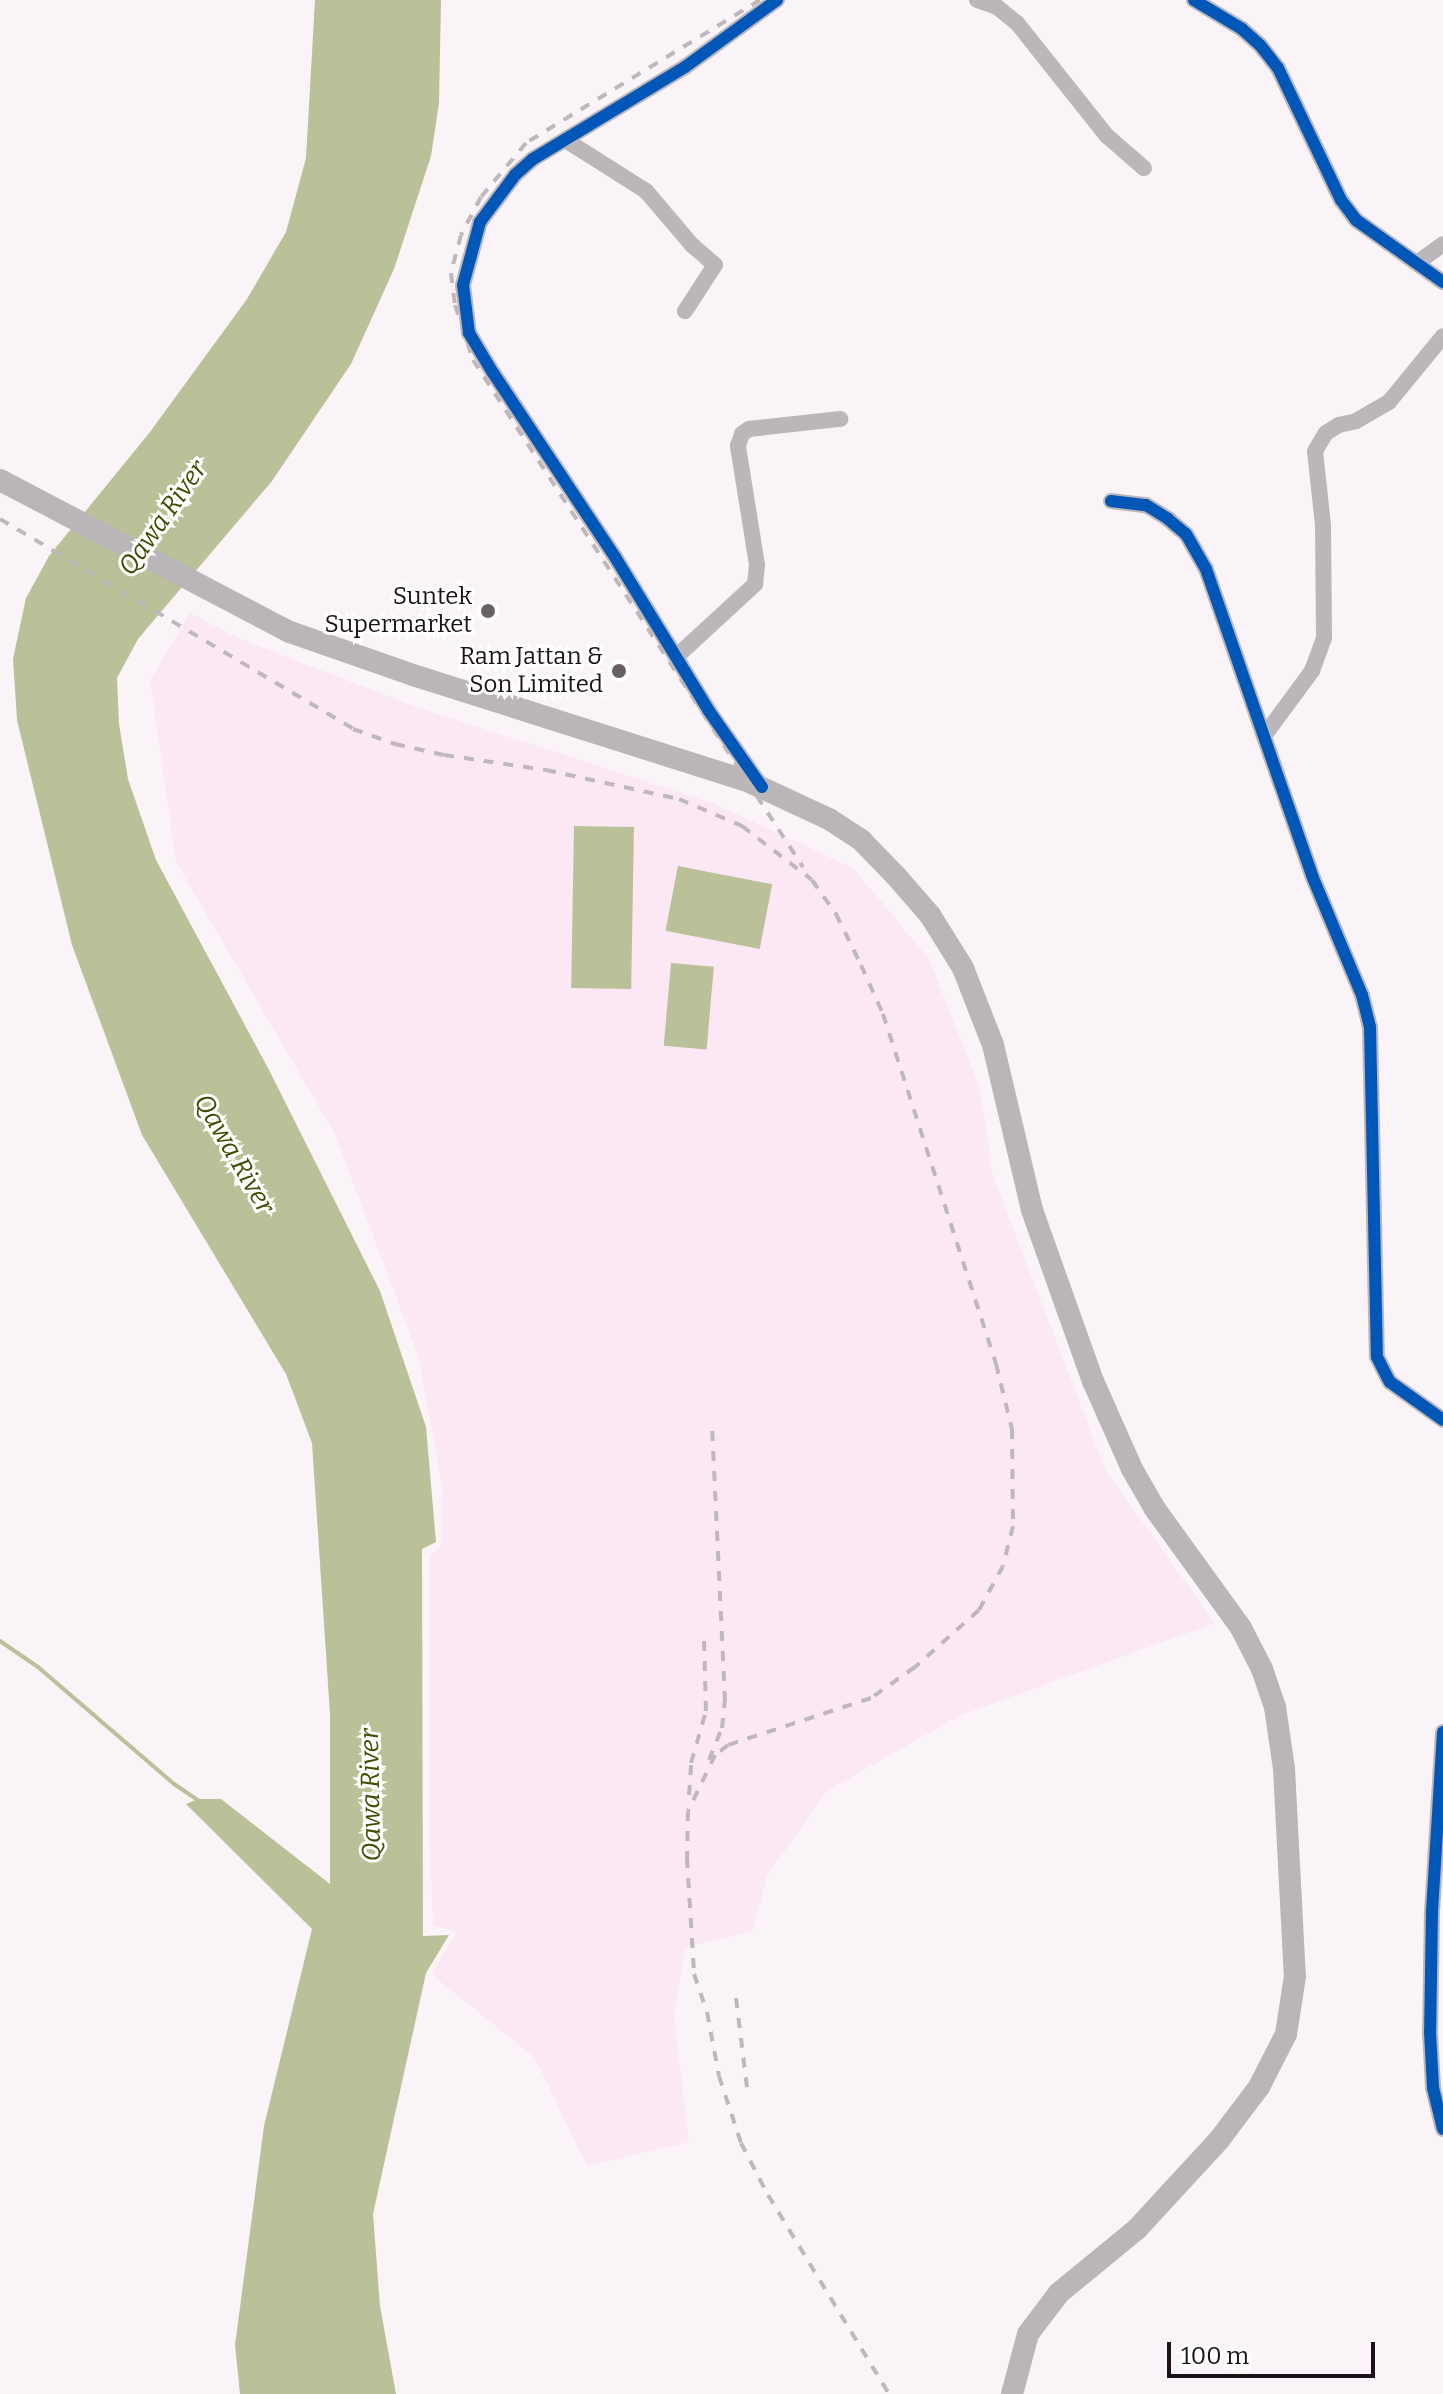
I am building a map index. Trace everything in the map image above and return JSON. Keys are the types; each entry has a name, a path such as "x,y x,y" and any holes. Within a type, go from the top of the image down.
{"main road":[{"path":"0,480 290,632 762,787 829,819 861,840 930,915 963,968 993,1045 1032,1210 1093,1381 1132,1469 1155,1509 1241,1628 1262,1669 1275,1707 1283,1754 1295,1976 1286,2034 1259,2087 1219,2140 1137,2229 1059,2293 1028,2334 1012,2394"}],"street":[{"path":"762,787 469,333 463,307 463,285 472,242 490,204 533,159 685,67 777,0"},
{"path":"977,0 997,7 1017,23 1107,136 1144,168"},
{"path":"1194,0 1260,45 1278,68 1341,200 1365,227 1443,282"},
{"path":"567,141 646,191 670,215 692,245 715,265 685,311"},
{"path":"1417,263 1443,244"},
{"path":"1264,736 1312,671 1324,638 1323,525 1315,451 1326,433 1339,425 1356,421 1389,402 1443,336"},
{"path":"676,657 755,584 757,565 738,446 742,434 749,429 840,419"},
{"path":"1111,501 1146,505 1186,534 1206,569 1313,878 1362,995 1370,1027 1377,1357 1390,1382 1443,1420"},
{"path":"1443,1734 1430,2032 1433,2088 1443,2129"}],"shaded area":[{"path":"190,613 243,640 417,707 715,804 853,868 929,959 980,1088 993,1176 1106,1471 1215,1623 959,1716 827,1791 767,1876 752,1932 685,1947 674,2015 689,2142 587,2166 535,2058 431,1974 458,1931 433,1926 430,1846 430,1555 441,1546 442,1485 418,1356 335,1134 176,862 150,681"}],"water":[{"name":"Qawa River","path":"315,0 441,0 439,103 431,156 394,269 351,364 272,481 138,639 117,678 119,724 128,779 156,860 268,1068 380,1291 426,1427 436,1542 422,1549 423,1936 449,1935 426,1973 373,2214 380,2306 396,2394 240,2394 235,2345 264,2126 312,1929 186,1804 198,1799 221,1799 330,1884 330,1714 312,1443 286,1374 142,1135 72,945 17,720 13,659 26,598 49,556 150,432 247,299 286,232 306,158"},
{"path":"574,826 634,827 631,989 571,988"},
{"path":"678,866 772,884 760,949 665,931"},
{"path":"671,963 714,967 707,1049 664,1046"}],"waterway":[{"path":"0,1641 38,1667 174,1784 201,1802"}],"railway":[{"path":"760,0 526,143 481,197 461,235 451,273 455,305 473,360 803,867"},
{"path":"0,519 353,729 395,744 444,755 546,770 679,799 742,826 812,880 836,914 861,965 883,1014 996,1364 1012,1429 1013,1526 1003,1566 979,1610 915,1667 871,1698 728,1745 715,1755 688,1811 687,1858 694,1974 707,2012 719,2076 741,2143 768,2195 889,2394"},
{"path":"709,1760 722,1728 725,1701 712,1422"},
{"path":"689,1795 691,1763 706,1711 704,1641"},
{"path":"736,1998 747,2087"}],"cycle path":[{"path":"762,787 709,711 615,557 469,333 463,285 480,222 515,175 533,159 685,67 777,0"},
{"path":"1194,0 1242,29 1278,68 1341,200 1356,220 1443,282"},
{"path":"1111,501 1146,505 1168,519 1186,534 1206,569 1313,878 1362,995 1370,1027 1377,1357 1390,1382 1443,1420"},
{"path":"1443,1732 1432,1911 1430,2032 1433,2088 1443,2129"}],"place":[{"name":"Suntek Supermarket","path":"488,611"},
{"name":"Ram Jattan & Son Limited","path":"619,671"}]}
